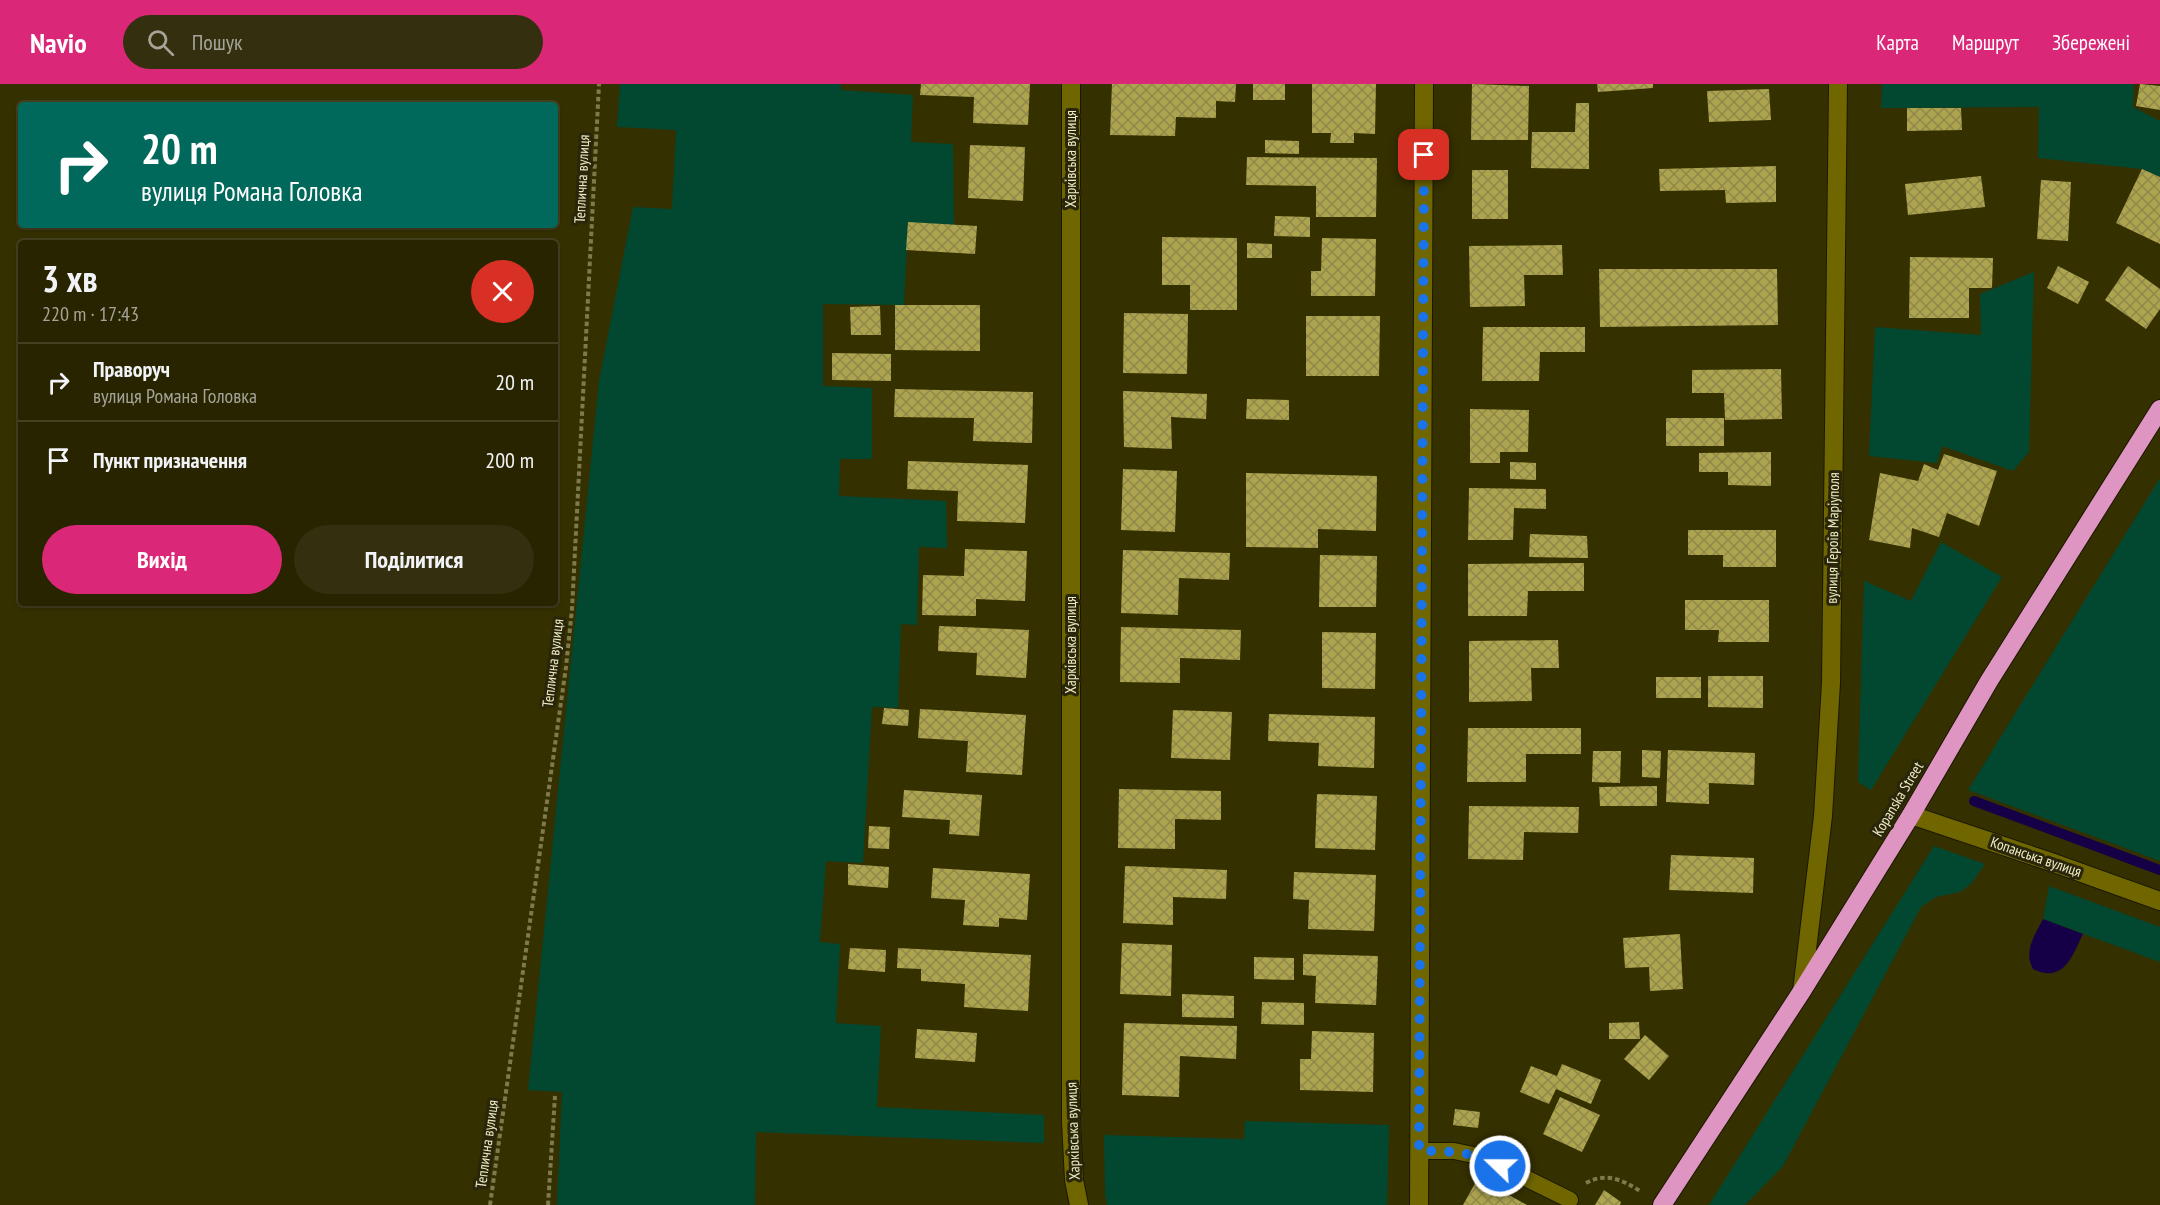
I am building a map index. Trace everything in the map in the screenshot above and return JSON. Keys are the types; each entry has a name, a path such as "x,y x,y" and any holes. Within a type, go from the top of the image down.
{"highway":[{"name":"Kopanska Street","path":"1662,1205 1802,991 1911,815 1989,681 2160,409"}],"street":[{"name":"Харківська вулиця","path":"1071,84 1071,1122 1074,1180 1079,1205"},
{"path":"1419,1205 1424,84"},
{"name":"вулиця Героїв Маріуполя","path":"1802,991 1823,816 1831,683 1838,84"},
{"name":"Копанська вулиця","path":"1911,815 2160,901"}],"lane":[{"path":"1419,1151 1454,1151 1483,1157 1570,1200"}],"path":[{"name":"Теплична вулиця","path":"490,1205 566,667 572,597 599,84"},
{"path":"548,1205 555,1096"},
{"path":"1570,1200 1582,1185 1593,1179 1604,1177 1622,1180 1642,1192"}],"green space":[{"path":"620,84 841,84 841,90 913,95 911,142 953,144 954,225 908,223 904,305 823,304 823,386 872,388 872,459 840,459 839,496 946,501 947,548 919,547 917,625 901,624 898,708 872,707 863,863 826,861 820,942 840,944 836,1023 881,1026 877,1107 1044,1115 1044,1143 756,1132 755,1205 557,1205 562,1092 528,1090 599,381 633,207 672,209 676,130 617,127"},
{"path":"1882,84 2134,84 2133,107 2160,121 2160,177 2142,169 2038,158 2039,107 1881,108"},
{"path":"2034,272 2029,452 2013,471 1942,446 1937,463 1869,456 1875,327 1981,335 1980,294"},
{"path":"2160,478 2160,861 1968,790"},
{"path":"1941,542 2002,577 1871,790 1858,782 1864,581 1911,601"},
{"path":"1934,846 1985,864 1971,884 1960,892 1936,897 1921,907 1783,1166 1745,1205 1709,1205"},
{"path":"2049,886 2160,927 2160,962 2043,919"},
{"path":"1245,1121 1389,1125 1387,1205 1107,1205 1104,1135 1244,1139"}],"shaded area":[{"path":"2043,919 2083,934 2071,959 2060,970 2052,973 2033,969 2029,956 2031,943"}],"building":[{"path":"921,84 1030,84 1028,125 973,123 974,97 920,95"},
{"path":"1112,84 1236,84 1235,102 1216,101 1216,118 1176,117 1175,136 1110,135"},
{"path":"1253,84 1285,84 1285,100 1253,100"},
{"path":"1312,84 1376,84 1375,134 1354,133 1354,143 1330,143 1331,133 1312,133"},
{"path":"1472,84 1529,86 1528,140 1471,140"},
{"path":"1597,84 1653,84 1653,88 1598,92"},
{"path":"2140,84 2160,86 2160,110 2136,106"},
{"path":"1769,89 1771,120 1709,122 1707,91"},
{"path":"1576,103 1589,103 1589,169 1531,168 1532,132 1575,132"},
{"path":"1907,108 1961,108 1962,130 1907,131"},
{"path":"1265,140 1299,141 1299,154 1265,153"},
{"path":"970,145 1025,147 1023,201 968,198"},
{"path":"1247,157 1377,158 1376,217 1316,217 1316,186 1246,185"},
{"path":"1776,166 1776,202 1726,203 1725,190 1660,191 1659,169"},
{"path":"2142,169 2160,177 2160,244 2116,223"},
{"path":"1472,170 1508,170 1508,219 1472,219"},
{"path":"1981,176 1985,207 1908,215 1905,184"},
{"path":"2041,180 2071,182 2068,241 2037,239"},
{"path":"1275,216 1310,217 1310,237 1274,236"},
{"path":"908,222 977,226 975,254 906,250"},
{"path":"1162,237 1237,238 1237,310 1190,310 1190,285 1162,285"},
{"path":"1322,238 1376,239 1375,296 1311,296 1311,271 1321,271"},
{"path":"1247,243 1272,244 1272,258 1247,258"},
{"path":"1562,245 1563,275 1524,275 1525,306 1470,307 1469,246"},
{"path":"1910,257 1993,258 1992,288 1969,288 1969,318 1909,318"},
{"path":"2058,266 2089,282 2078,304 2047,288"},
{"path":"2128,266 2160,289 2160,309 2146,329 2105,300"},
{"path":"1599,269 1777,269 1778,325 1600,327"},
{"path":"895,305 980,305 980,351 895,350"},
{"path":"880,306 881,335 851,335 850,307"},
{"path":"1124,313 1188,314 1187,374 1123,373"},
{"path":"1306,316 1380,316 1379,376 1306,376"},
{"path":"1483,327 1585,327 1585,352 1540,352 1539,381 1482,381"},
{"path":"832,353 891,354 891,381 832,380"},
{"path":"1781,369 1782,419 1725,420 1724,393 1692,393 1692,370"},
{"path":"895,389 1033,392 1032,443 973,441 974,418 894,417"},
{"path":"1123,391 1207,394 1206,419 1171,417 1172,449 1124,447"},
{"path":"1247,399 1289,400 1289,420 1246,419"},
{"path":"1470,409 1529,410 1528,452 1500,452 1500,463 1470,463"},
{"path":"1666,418 1724,418 1724,446 1666,446"},
{"path":"1771,452 1771,486 1728,485 1728,472 1699,472 1699,453"},
{"path":"1944,454 1997,471 1979,526 1947,513 1939,537 1912,528 1910,548 1869,540 1880,473 1918,481 1924,464 1938,470"},
{"path":"908,461 1028,465 1025,523 957,521 958,491 907,489"},
{"path":"1510,462 1536,463 1536,480 1510,479"},
{"path":"1123,469 1177,471 1175,532 1121,530"},
{"path":"1246,473 1377,476 1376,531 1318,529 1318,548 1246,547"},
{"path":"1469,488 1546,489 1546,509 1514,508 1513,540 1468,540"},
{"path":"1688,530 1776,530 1776,567 1723,567 1723,555 1688,555"},
{"path":"1530,534 1587,536 1588,558 1529,557"},
{"path":"965,549 1027,551 1025,601 976,599 976,616 922,615 923,575 964,576"},
{"path":"1123,550 1230,553 1229,580 1179,578 1178,615 1121,613"},
{"path":"1320,555 1377,556 1376,607 1319,607"},
{"path":"1584,563 1584,591 1528,591 1527,616 1468,616 1468,564"},
{"path":"1685,600 1769,600 1769,642 1718,642 1719,630 1685,630"},
{"path":"939,626 1029,630 1026,678 976,675 977,653 938,651"},
{"path":"1121,627 1241,630 1240,660 1180,658 1180,683 1120,682"},
{"path":"1322,632 1376,633 1375,689 1322,688"},
{"path":"1558,640 1559,668 1531,668 1532,701 1469,702 1469,641"},
{"path":"1708,676 1763,676 1763,708 1708,707"},
{"path":"1656,677 1701,677 1701,698 1656,698"},
{"path":"884,708 909,710 908,726 882,724"},
{"path":"920,709 1026,715 1022,775 966,772 968,741 918,738"},
{"path":"1173,710 1232,712 1230,760 1171,758"},
{"path":"1269,714 1375,717 1374,768 1318,766 1319,743 1268,741"},
{"path":"1468,728 1581,728 1581,754 1526,754 1526,782 1467,782"},
{"path":"1642,750 1661,751 1660,778 1642,777"},
{"path":"1668,750 1755,753 1754,785 1709,783 1709,804 1666,802"},
{"path":"1593,751 1621,751 1620,783 1592,782"},
{"path":"1657,786 1657,806 1600,806 1599,787"},
{"path":"1119,789 1221,791 1221,820 1175,819 1175,849 1118,848"},
{"path":"904,790 982,795 979,836 949,834 950,820 902,817"},
{"path":"1317,794 1377,796 1375,850 1315,848"},
{"path":"1469,806 1579,807 1578,833 1524,832 1523,860 1468,859"},
{"path":"869,826 890,827 889,849 868,848"},
{"path":"1671,855 1754,858 1753,893 1669,890"},
{"path":"848,864 889,867 888,888 848,885"},
{"path":"1125,866 1227,870 1226,899 1173,897 1173,925 1123,923"},
{"path":"933,868 1030,874 1027,920 999,918 999,927 963,925 965,900 931,898"},
{"path":"1294,872 1376,875 1374,931 1308,929 1309,900 1293,899"},
{"path":"1680,934 1683,989 1650,991 1649,967 1625,968 1623,938"},
{"path":"1122,943 1172,945 1171,996 1120,994"},
{"path":"850,948 886,950 885,972 848,969"},
{"path":"898,948 1031,955 1028,1011 964,1007 965,984 921,981 921,969 897,968"},
{"path":"1303,954 1378,956 1376,1005 1315,1003 1316,976 1303,975"},
{"path":"1254,957 1294,958 1294,980 1254,979"},
{"path":"1182,994 1234,996 1234,1018 1182,1017"},
{"path":"1262,1002 1304,1003 1304,1025 1261,1024"},
{"path":"1639,1022 1640,1039 1609,1039 1609,1023"},
{"path":"1124,1023 1237,1026 1236,1059 1180,1056 1179,1097 1122,1095"},
{"path":"917,1029 977,1033 975,1062 915,1058"},
{"path":"1312,1031 1374,1033 1373,1092 1300,1090 1300,1059 1311,1059"},
{"path":"1645,1035 1669,1056 1649,1080 1624,1059"},
{"path":"1562,1064 1601,1080 1591,1104 1556,1089 1549,1104 1520,1092 1531,1066 1557,1076"},
{"path":"1560,1097 1600,1115 1582,1152 1543,1134"},
{"path":"1455,1109 1480,1112 1478,1128 1453,1125"},
{"path":"1478,1178 1527,1205 1463,1205"},
{"path":"1604,1190 1621,1202 1620,1205 1595,1205"}],"waterway":[{"path":"1974,801 2160,870"}],"route":[{"path":"1424,155 1419,1151 1454,1151 1483,1157 1500,1166"}]}
